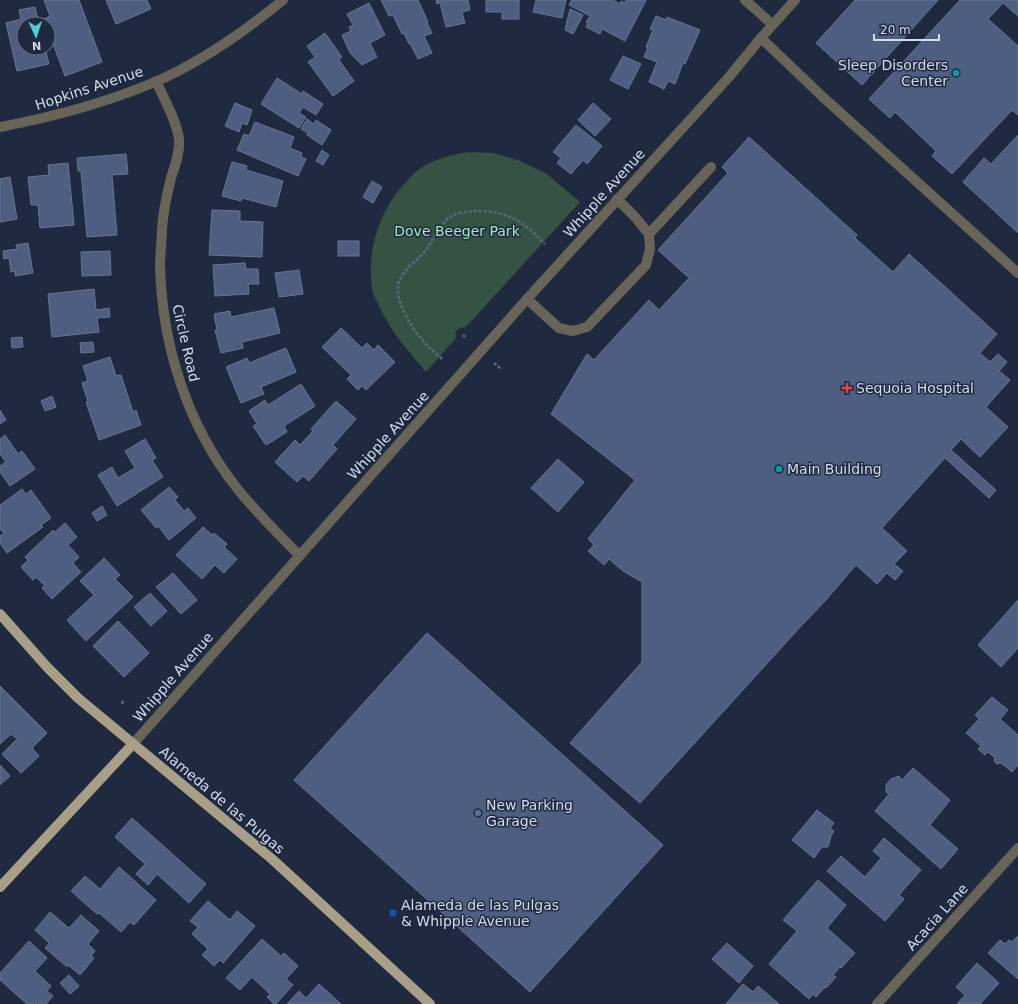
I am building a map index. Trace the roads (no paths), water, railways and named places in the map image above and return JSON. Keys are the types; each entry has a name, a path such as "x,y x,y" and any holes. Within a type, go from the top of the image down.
{"main road":[{"name":"Alameda de las Pulgas","path":"0,614 47,667 78,698 272,859 430,1004"},
{"name":"Whipple Avenue","path":"0,888 133,744"}],"street":[{"name":"Hopkins Avenue","path":"0,127 70,111 116,97 156,81 190,64 257,22 283,0"},
{"path":"745,0 772,24"},
{"name":"Whipple Avenue","path":"133,744 527,299 730,77 772,24 796,0"},
{"path":"761,38 824,98 1018,273"},
{"name":"Circle Road","path":"156,81 175,122 179,140 178,155 168,190 162,226 160,263 162,302 169,342 178,376 192,414 210,450 235,486 265,521 299,555"},
{"path":"650,234 712,167"},
{"path":"527,299 559,328 573,330 587,327 646,265 650,249 650,234 617,200"},
{"name":"Acacia Lane","path":"877,1004 1018,848"}],"place":[{"name":"Sleep Disorders Center","path":"956,73"},
{"name":"Sequoia Hospital","path":"847,388"},
{"name":"Main Building","path":"779,469"},
{"name":"New Parking Garage","path":"478,813"},
{"name":"Alameda de las Pulgas & Whipple Avenue","path":"393,913"}],"park label":[{"name":"Dove Beeger Park","path":"457,231"}]}
